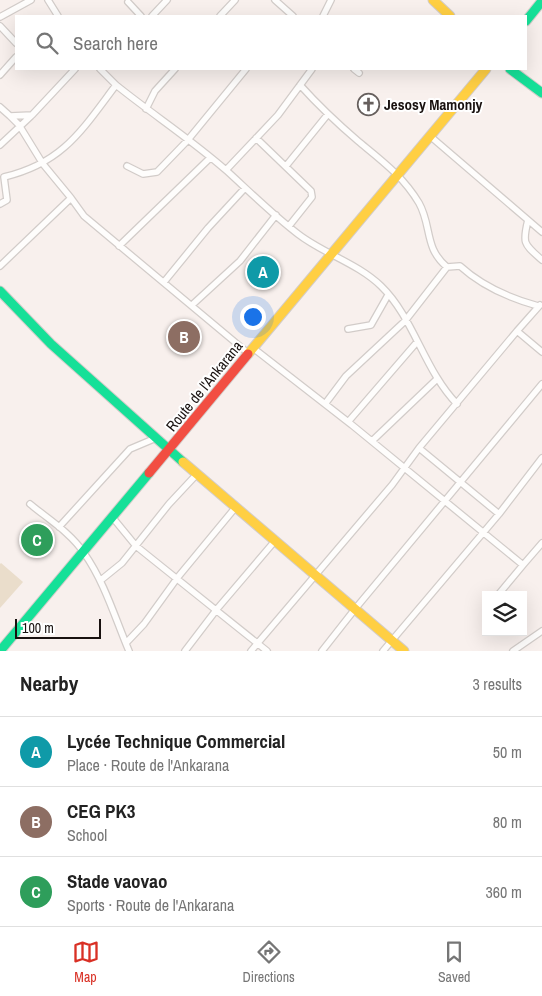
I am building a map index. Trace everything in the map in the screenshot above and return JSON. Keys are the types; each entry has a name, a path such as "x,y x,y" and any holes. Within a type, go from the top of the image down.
{"main road":[{"path":"433,0 449,15"},
{"path":"527,20 542,1"},
{"name":"Route de l'Ankarana","path":"0,651 485,70"},
{"path":"511,70 542,93"},
{"path":"0,291 51,344 169,450 274,542 315,574 404,651"}],"street":[{"path":"0,17 31,0"},
{"path":"48,0 57,15"},
{"path":"153,15 167,0"},
{"path":"221,15 235,0"},
{"path":"275,0 292,15"},
{"path":"324,15 331,0"},
{"path":"128,2 140,15"},
{"path":"0,26 15,42"},
{"path":"0,75 15,58"},
{"path":"0,145 75,70"},
{"path":"101,70 116,85 226,170 289,226 330,255 351,264 381,286 418,342 436,379 457,404"},
{"path":"146,109 155,92 173,70"},
{"path":"127,166 143,174 157,172 187,140 245,70"},
{"path":"226,170 278,115 311,70"},
{"path":"0,204 7,200 4,177 27,172 43,164 63,150 79,133 116,85"},
{"path":"251,651 419,448 540,306 517,300 486,287 460,266 447,266 434,254 430,244 426,214 408,185 399,175 328,114 300,86"},
{"path":"0,107 20,125 43,164 84,216 192,305 325,404 523,564"},
{"path":"286,166 328,114"},
{"path":"10,116 32,115"},
{"path":"430,136 542,232"},
{"path":"256,138 305,183 312,197 289,226"},
{"path":"119,246 210,158"},
{"path":"164,282 244,188"},
{"path":"0,266 71,198"},
{"path":"192,305 240,261 276,215"},
{"path":"528,220 524,238 526,245 542,260"},
{"path":"325,404 346,376 405,321 447,266"},
{"path":"348,329 371,325 388,295"},
{"path":"518,331 542,352"},
{"path":"348,422 418,342"},
{"path":"372,441 436,379"},
{"path":"322,651 354,609 542,384"},
{"path":"59,527 130,449 156,438"},
{"path":"419,448 499,514"},
{"path":"383,651 482,531 499,514 542,458"},
{"path":"101,580 114,572 169,504 198,474"},
{"path":"30,504 59,527 84,551 101,580 130,651"},
{"path":"126,643 144,624 178,577 235,508"},
{"path":"113,518 136,546 178,577 267,651"},
{"path":"184,651 274,542"},
{"path":"501,591 542,543"},
{"path":"513,651 542,631"}],"shaded area":[{"path":"0,564 23,582 0,608"}],"traffic: fast":[{"path":"527,20 542,1"},
{"path":"511,70 542,93"},
{"path":"0,291 51,344 183,462"},
{"path":"0,651 149,473"}],"traffic: slow":[{"path":"433,0 449,15"},
{"path":"248,354 485,70"},
{"path":"183,462 404,651"}],"traffic: jam":[{"path":"149,473 248,354"}],"place":[{"name":"Jesosy Mamonjy","path":"368,104"},
{"name":"Lycée Technique Commercial","path":"263,272"},
{"name":"CEG PK3","path":"184,337"},
{"name":"Stade vaovao","path":"37,540"}]}
